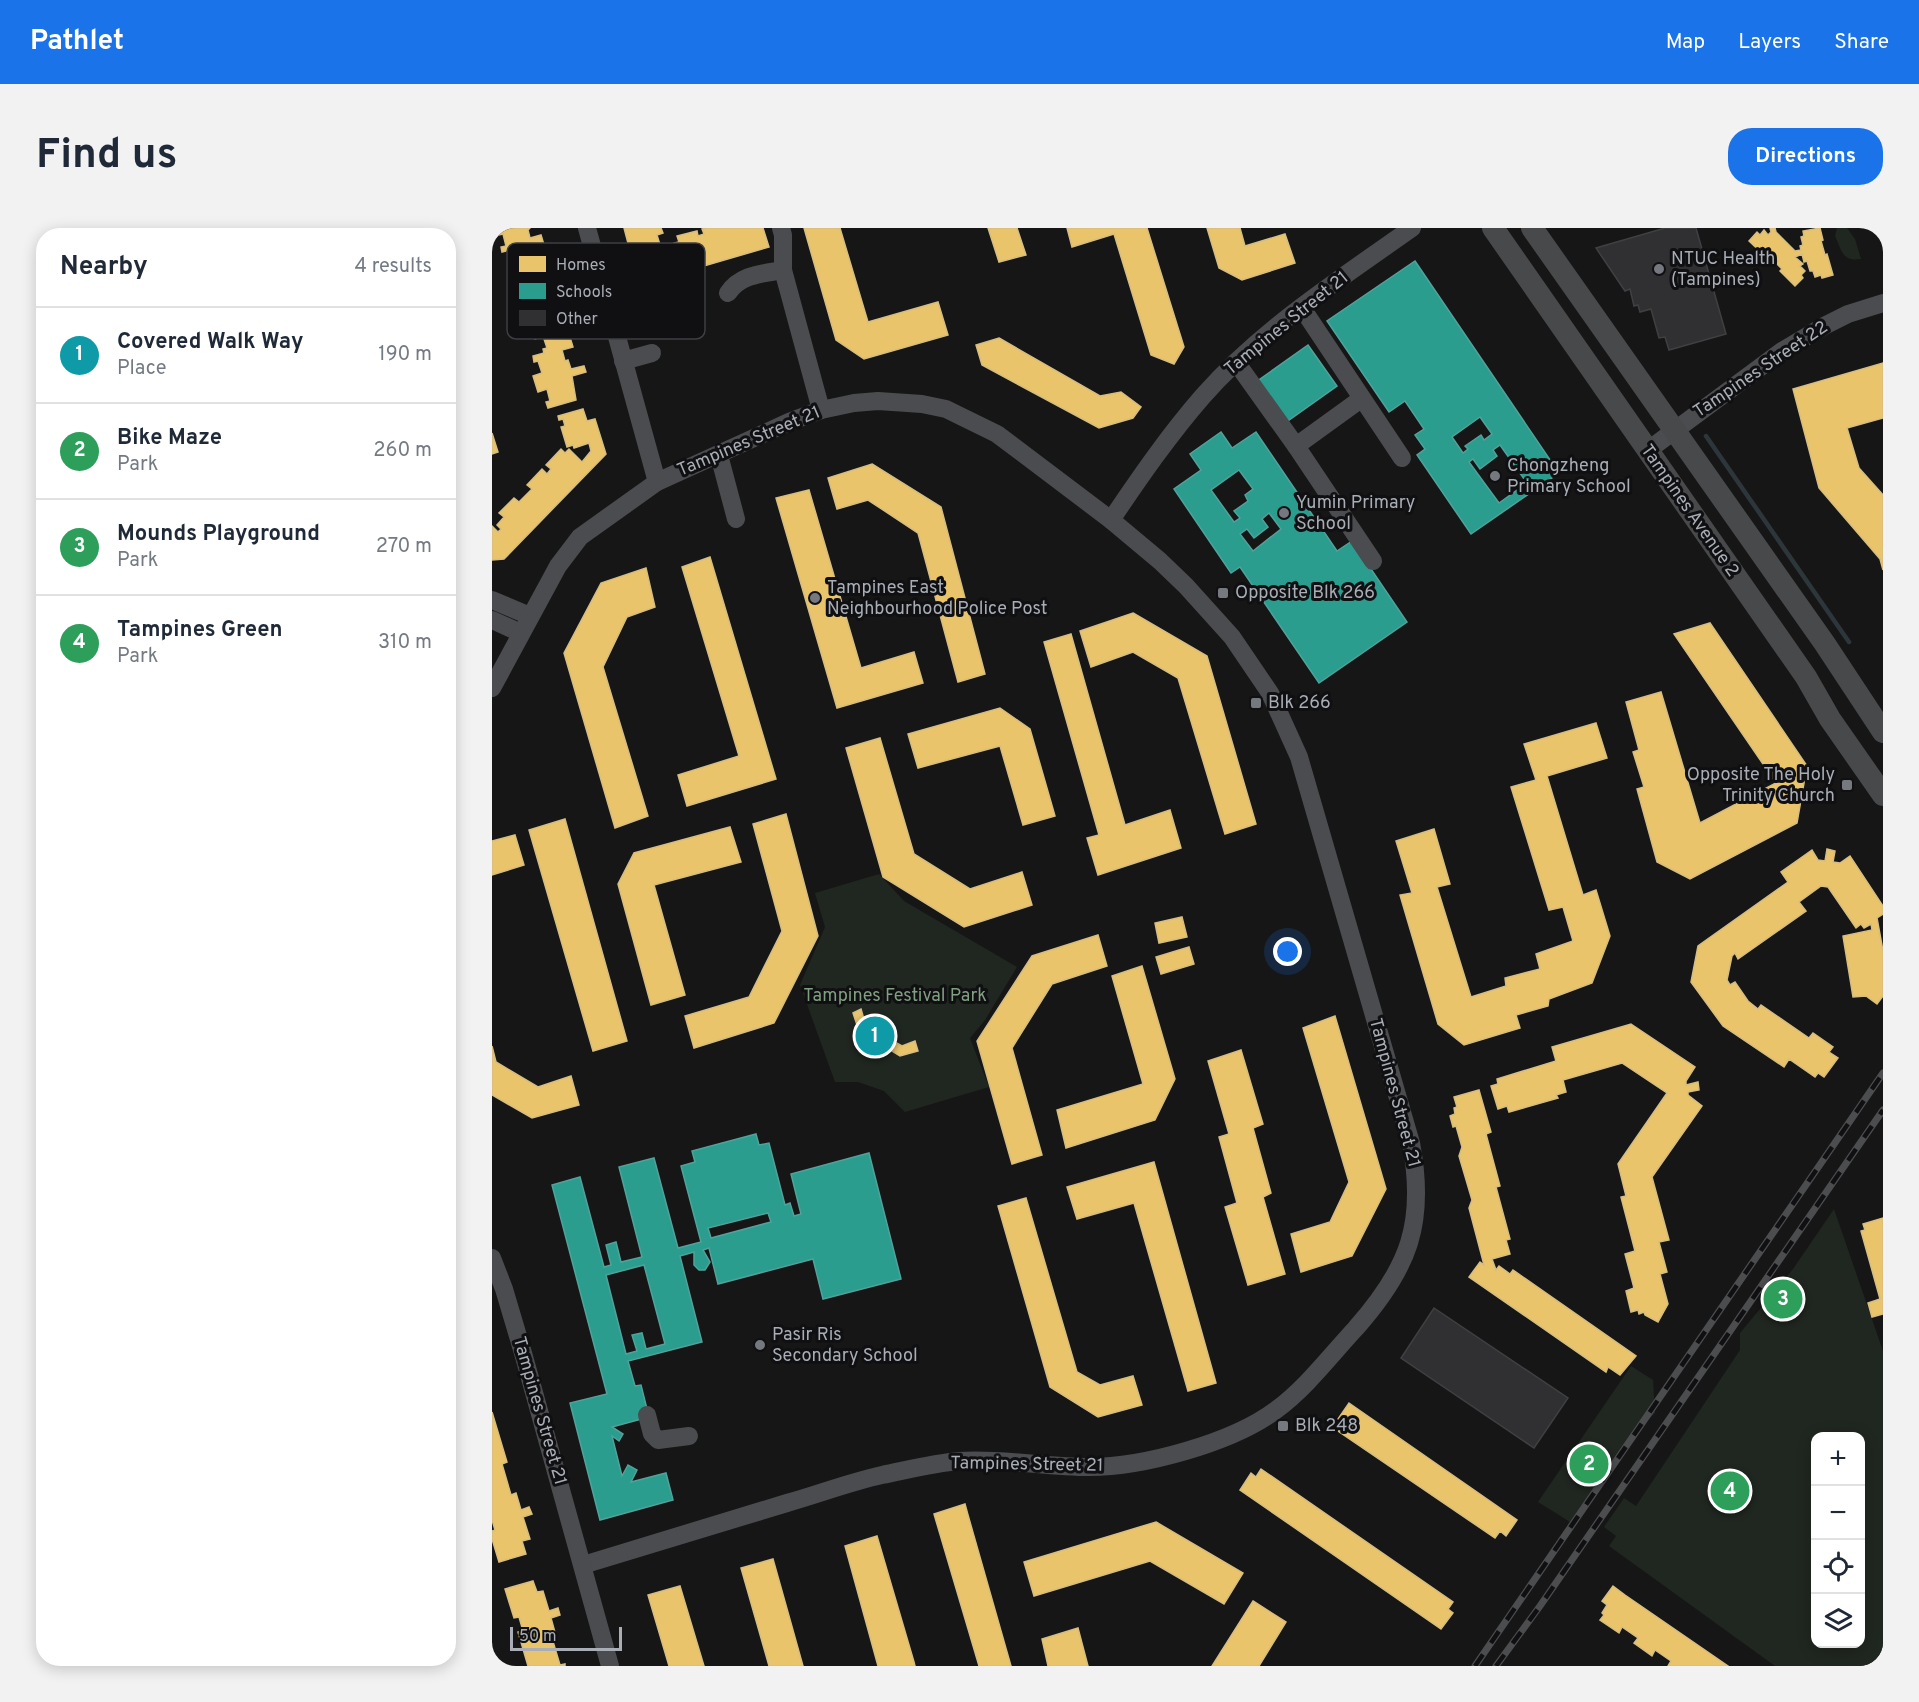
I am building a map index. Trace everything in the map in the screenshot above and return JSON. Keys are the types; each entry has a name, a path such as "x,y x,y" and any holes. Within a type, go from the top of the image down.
{"main road":[{"name":"Tampines Avenue 2","path":"1493,228 1806,677 1830,719 1883,795"},
{"name":"Tampines Avenue 2","path":"1532,228 1825,644 1883,732"},
{"path":"1766,561 1754,569 1752,584 1772,629"}],"street":[{"path":"587,228 591,243"},
{"path":"781,228 783,270 821,410"},
{"name":"Tampines Street 21","path":"1111,520 1160,448 1203,395 1236,362 1302,308 1412,228"},
{"path":"728,293 735,283 744,279 783,270"},
{"name":"Tampines Street 22","path":"1647,451 1673,429 1803,338 1848,314 1883,303"},
{"path":"1302,308 1402,458"},
{"path":"617,339 657,482"},
{"path":"623,361 652,353"},
{"path":"1236,362 1373,561"},
{"path":"1296,446 1361,399"},
{"name":"Tampines Street 21","path":"492,688 558,566 580,537 657,482 789,422 821,410 854,403 878,401 922,404 946,409 997,434 1111,520 1160,561 1232,637 1270,693 1299,757 1411,1143 1414,1162 1416,1217 1412,1237 1397,1272 1373,1309 1294,1395 1263,1419 1224,1437 1186,1450 1112,1466 1084,1467 1018,1462 959,1461 880,1475 583,1564"},
{"path":"719,455 736,519"},
{"path":"492,600 530,616"},
{"path":"492,620 521,633"},
{"name":"Tampines Street 21","path":"492,1258 498,1291 583,1564 610,1666"},
{"path":"647,1415 652,1434 658,1440 689,1436"}],"green space":[{"path":"1837,228 1847,228 1855,239 1861,259 1850,259 1843,254 1835,236"},
{"name":"Tampines Festival Park","path":"879,874 904,901 1017,967 985,1020 970,1038 989,1087 905,1112 884,1091 858,1082 835,1082 800,985 825,927 815,893"},
{"path":"1834,1209 1883,1351 1883,1666 1775,1666 1609,1546 1616,1536 1604,1527 1624,1498 1636,1506 1740,1350 1740,1333 1793,1269"},
{"path":"1631,1366 1653,1380 1655,1413 1642,1426 1570,1522 1538,1502"}],"building: Homes":[{"path":"492,228 530,228 528,230 530,238 541,235 543,243 507,243 507,251 502,252 501,247 506,246 503,234 494,236"},
{"path":"624,228 661,228 663,233 657,235 659,243 628,243"},
{"path":"763,228 769,247 705,266 705,243 674,243 679,242 677,236 697,231 698,236 704,234 702,229"},
{"path":"804,228 840,228 868,322 938,302 948,335 864,359 836,340"},
{"path":"988,228 1017,228 1026,255 999,262"},
{"path":"1067,228 1147,228 1184,347 1174,364 1151,355 1114,234 1072,247"},
{"path":"1207,228 1240,228 1245,246 1285,234 1295,263 1242,280 1219,268"},
{"path":"1770,228 1775,228 1776,232 1795,251 1801,250 1800,246 1803,245 1801,237 1804,236 1803,231 1820,228 1823,240 1821,241 1833,275 1815,277 1807,261 1804,262 1802,254 1795,257 1803,264 1800,266 1805,271 1801,275 1803,278 1795,286 1780,271 1782,269 1776,263 1778,261 1766,253 1765,256 1749,241 1757,232 1760,235 1764,230 1768,235 1771,232"},
{"path":"999,338 1100,396 1121,392 1141,407 1133,418 1099,428 982,365 976,345"},
{"path":"544,339 571,339 573,347 562,350 565,361 568,360 571,369 584,366 586,372 572,376 576,400 548,408 546,402 550,401 547,389 538,392 533,376 542,373 538,361 534,362 533,356 544,353 543,349 547,348"},
{"path":"1883,363 1883,418 1847,428 1859,468 1883,495 1883,570 1880,559 1819,488 1793,389"},
{"path":"583,409 587,421 595,419 606,454 504,559 492,560 492,526 498,532 501,529 497,525 504,517 499,513 514,498 519,502 532,489 527,485 542,469 547,474 551,469 546,465 561,449 565,453 569,449 582,462 591,451 589,443 574,448 573,445 567,447 561,427 565,426 563,419 559,420 558,416"},
{"path":"492,433 498,452 492,454"},
{"path":"872,464 941,507 985,674 958,682 918,533 868,500 837,509 828,478"},
{"path":"809,490 861,668 914,652 923,683 837,708 776,498"},
{"path":"710,557 776,779 687,806 678,775 739,756 682,567"},
{"path":"646,568 655,607 627,617 603,667 648,816 615,828 564,653 601,583"},
{"path":"1133,613 1207,656 1256,824 1225,834 1178,678 1133,652 1091,667 1080,631"},
{"path":"1710,623 1807,766 1797,823 1690,879 1657,862 1637,789 1644,787 1633,752 1639,750 1626,702 1661,692 1700,823 1776,783 1674,634"},
{"path":"1071,634 1125,825 1170,810 1181,848 1098,875 1087,838 1099,835 1044,642"},
{"path":"1000,708 1030,729 1055,816 1023,825 1000,746 918,768 908,734"},
{"path":"1596,723 1607,758 1547,776 1583,895 1596,890 1610,936 1592,983 1549,999 1548,1006 1516,1015 1520,1028 1464,1045 1438,1024 1400,895 1412,893 1396,841 1434,829 1450,884 1437,887 1471,997 1506,986 1505,978 1540,969 1536,954 1573,941 1563,907 1549,910 1511,787 1536,780 1524,744"},
{"path":"880,738 914,854 970,889 1022,872 1032,905 964,927 883,877 846,748"},
{"path":"786,814 818,936 774,1023 694,1048 685,1016 749,997 782,931 753,824"},
{"path":"565,819 627,1041 593,1051 529,830"},
{"path":"730,827 741,862 654,885 685,995 651,1005 618,884 634,853"},
{"path":"515,835 524,865 492,875 492,841"},
{"path":"1827,849 1835,851 1833,862 1840,863 1850,856 1883,906 1883,914 1877,918 1883,951 1883,996 1877,1004 1866,996 1853,997 1843,936 1872,930 1871,924 1864,928 1861,924 1856,928 1828,887 1821,886 1799,902 1806,911 1738,959 1735,953 1732,956 1727,980 1730,985 1735,982 1748,1001 1758,1009 1761,1005 1809,1038 1813,1033 1833,1047 1829,1052 1838,1058 1824,1077 1818,1073 1815,1077 1789,1059 1784,1067 1723,1026 1691,982 1698,946 1788,882 1781,872 1812,850 1818,860 1825,861"},
{"path":"1182,917 1187,937 1159,943 1155,923"},
{"path":"1098,935 1107,966 1052,984 1012,1048 1042,1155 1012,1164 977,1041 1032,956"},
{"path":"1189,947 1194,964 1161,974 1156,957"},
{"path":"1142,966 1175,1079 1155,1120 1066,1148 1057,1110 1143,1084 1112,976"},
{"path":"861,1009 866,1026 902,1046 915,1041 918,1051 900,1056 859,1031 853,1013"},
{"path":"1335,1016 1386,1189 1352,1256 1301,1272 1291,1234 1330,1222 1349,1182 1303,1028"},
{"path":"1631,1024 1695,1067 1686,1085 1698,1082 1699,1090 1688,1092 1688,1095 1702,1106 1652,1177 1669,1240 1659,1242 1667,1272 1660,1274 1668,1304 1658,1322 1645,1315 1644,1312 1639,1314 1638,1310 1631,1312 1626,1291 1634,1288 1625,1254 1635,1251 1621,1197 1626,1196 1618,1164 1667,1093 1622,1063 1563,1080 1566,1092 1556,1095 1558,1098 1509,1112 1507,1106 1498,1109 1491,1086 1498,1084 1497,1079 1556,1061 1552,1047"},
{"path":"492,1046 496,1062 538,1087 571,1076 579,1105 532,1118 492,1095"},
{"path":"1241,1050 1263,1124 1253,1128 1271,1193 1263,1197 1285,1274 1248,1285 1225,1207 1237,1203 1219,1137 1229,1134 1208,1061"},
{"path":"1479,1090 1491,1132 1486,1134 1500,1186 1496,1187 1510,1239 1506,1240 1510,1254 1492,1259 1496,1270 1499,1266 1510,1274 1513,1270 1636,1356 1620,1375 1608,1367 1606,1372 1469,1277 1480,1262 1484,1265 1469,1208 1472,1200 1459,1156 1462,1147 1456,1126 1453,1127 1450,1116 1455,1114 1454,1108 1457,1107 1454,1097"},
{"path":"1154,1162 1216,1383 1188,1391 1134,1203 1077,1219 1067,1187"},
{"path":"1026,1198 1077,1372 1100,1385 1133,1376 1142,1405 1098,1417 1050,1387 998,1206"},
{"path":"1883,1218 1883,1314 1872,1317 1868,1303 1880,1299 1861,1231 1865,1230 1863,1224"},
{"path":"1349,1403 1517,1520 1506,1536 1500,1531 1495,1538 1338,1431 1344,1423 1338,1419"},
{"path":"492,1412 507,1462 502,1464 511,1495 516,1493 521,1510 529,1507 532,1514 523,1517 530,1539 522,1541 526,1554 499,1562 492,1539 492,1531 495,1530 492,1520"},
{"path":"1261,1469 1453,1602 1448,1609 1453,1613 1441,1629 1240,1490 1251,1473 1256,1477"},
{"path":"965,1504 1011,1666 979,1666 934,1514"},
{"path":"1156,1522 1243,1573 1224,1604 1150,1561 1034,1596 1024,1562"},
{"path":"877,1536 915,1666 878,1666 845,1546"},
{"path":"773,1559 803,1666 769,1666 741,1568"},
{"path":"533,1581 537,1592 543,1591 549,1611 558,1608 560,1615 551,1618 556,1636 552,1638 560,1665 565,1664 565,1666 528,1666 518,1632 523,1631 519,1617 514,1618 505,1589"},
{"path":"680,1586 704,1666 669,1666 648,1595"},
{"path":"1613,1586 1728,1666 1668,1666 1671,1661 1655,1650 1652,1656 1634,1643 1638,1638 1622,1627 1619,1633 1600,1620 1607,1605 1602,1601"},
{"path":"1253,1601 1286,1622 1259,1666 1212,1666"},
{"path":"1078,1628 1088,1666 1048,1666 1042,1639"}],"building: Schools":[{"path":"1415,261 1559,473 1471,534 1417,455 1425,449 1415,435 1424,429 1405,401 1389,412 1327,321","holes":["1480,417 1492,434 1484,440 1481,435 1465,446 1468,449 1463,453 1452,437","1500,445 1527,483 1499,503 1469,462 1473,459 1480,469 1497,456 1493,450"]},
{"path":"1308,345 1337,386 1285,423 1256,382"},
{"path":"1221,432 1232,448 1256,432 1337,551 1352,541 1407,622 1319,683 1240,567 1231,573 1174,489 1201,470 1190,454","holes":["1239,470 1253,489 1245,495 1248,501 1234,511 1240,518 1234,522 1211,490","1269,513 1281,529 1253,551 1240,534 1247,529 1254,538 1268,527 1262,519"]},
{"path":"756,1134 759,1145 769,1143 785,1205 790,1203 794,1216 801,1214 791,1174 869,1153 901,1279 823,1299 813,1259 718,1284 709,1248 703,1250 710,1262 705,1270 699,1270 694,1265 694,1252 680,1256 702,1342 628,1361 635,1386 641,1385 649,1417 612,1427 623,1434 619,1441 612,1436 622,1476 628,1465 637,1470 631,1482 666,1473 673,1500 600,1520 570,1403 607,1394 552,1185 580,1177 604,1267 611,1265 606,1245 616,1242 621,1262 642,1257 619,1167 654,1158 678,1248 701,1242 681,1166 695,1162 692,1151","holes":["768,1213 771,1222 711,1238 708,1228","644,1265 665,1344 646,1349 642,1333 632,1335 637,1351 626,1354 606,1275"]}],"building: Other":[{"name":"NTUC Health (Tampines)","path":"1665,228 1696,228 1726,334 1669,350 1665,337 1659,338 1651,309 1640,312 1638,305 1634,306 1630,289 1625,291 1596,248"},
{"path":"1434,1308 1568,1398 1534,1448 1401,1358"}],"waterway":[{"path":"1706,436 1849,642"}],"railway":[{"path":"1475,1666 1883,1073"},
{"path":"1496,1666 1540,1606 1883,1110"}],"place":[{"name":"NTUC Health (Tampines)","path":"1659,269"},
{"name":"Chongzheng Primary School","path":"1495,476"},
{"name":"Yumin Primary School","path":"1284,513"},
{"name":"Opposite Blk 266","path":"1223,593"},
{"name":"Tampines East Neighbourhood Police Post","path":"815,598"},
{"name":"Blk 266","path":"1256,703"},
{"name":"Opposite The Holy Trinity Church","path":"1847,785"},
{"name":"Covered Walk Way","path":"875,1036"},
{"name":"Mounds Playground","path":"1783,1299"},
{"name":"Pasir Ris Secondary School","path":"760,1345"},
{"name":"Blk 248","path":"1283,1426"},
{"name":"Bike Maze","path":"1589,1464"},
{"name":"Tampines Green","path":"1730,1491"}]}
